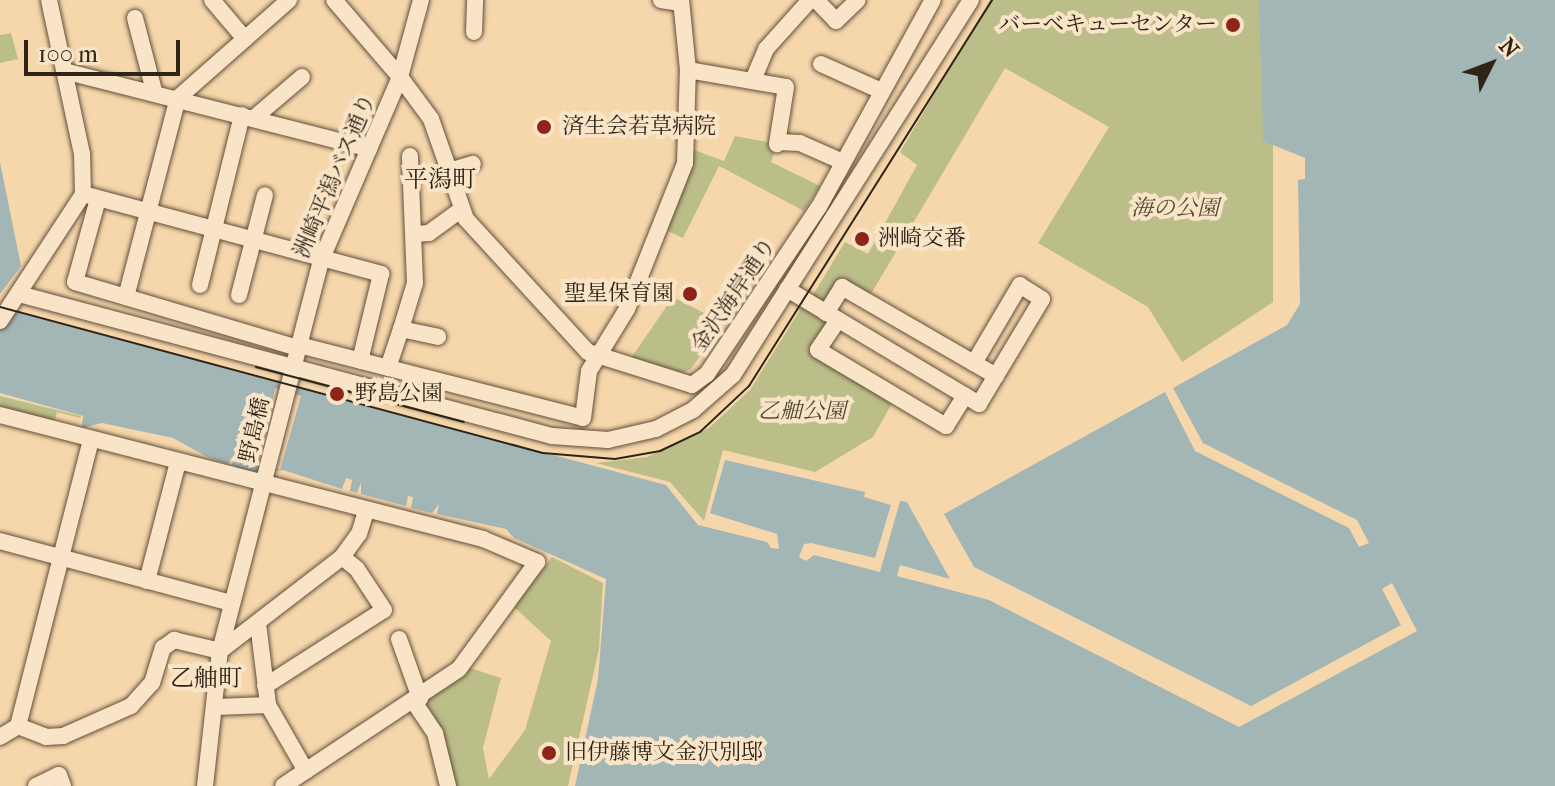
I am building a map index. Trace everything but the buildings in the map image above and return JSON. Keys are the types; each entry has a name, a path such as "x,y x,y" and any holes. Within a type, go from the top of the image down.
{"street":[{"path":"49,0 90,197 75,282 299,347 583,418 589,371 627,309 685,163 688,70 681,2 661,0"},
{"path":"212,0 245,39"},
{"path":"126,297 178,98 289,0"},
{"name":"洲崎平潟バス通り","path":"293,367 322,258 400,77 334,0"},
{"path":"421,0 400,77 431,119 461,210 597,358"},
{"path":"474,32 475,0"},
{"path":"753,80 766,49 810,0"},
{"path":"816,0 836,21 858,0"},
{"name":"金沢海岸通り","path":"597,358 684,385 699,382 784,262 843,162 879,90 933,0"},
{"path":"15,300 212,345 552,436 608,440 676,421 714,394 748,353 971,0"},
{"path":"135,18 154,91"},
{"path":"821,64 879,90"},
{"path":"688,70 786,87 778,143 800,143 843,162"},
{"path":"64,71 154,91 369,149"},
{"path":"200,285 248,116 302,77"},
{"path":"388,368 414,293 410,156"},
{"path":"446,172 473,164"},
{"path":"239,295 265,195"},
{"path":"90,197 381,274 360,361"},
{"path":"0,321 90,197"},
{"path":"414,234 429,233 461,210"},
{"path":"787,289 979,404 1042,299 1020,285 974,363"},
{"path":"965,396 946,426 818,350 842,287 996,376"},
{"path":"212,345 217,321"},
{"path":"996,326 1018,340"},
{"path":"401,329 438,337"},
{"name":"野島橋","path":"205,786 220,651 293,367"},
{"path":"0,415 483,539 538,565 459,669 417,700 283,786"},
{"path":"0,737 18,726 91,439"},
{"path":"147,581 178,462"},
{"path":"18,726 56,737 131,706 152,683 163,648 174,640 220,651 342,557 359,534 366,511"},
{"path":"0,541 232,603"},
{"path":"265,686 384,610 357,569 342,557"},
{"path":"258,623 268,705 306,771"},
{"path":"399,639 417,700 435,733 448,786"},
{"path":"215,707 268,705"},
{"path":"36,786 59,775 63,786"}],"green space":[{"name":"海の公園","path":"990,0 1273,0 1273,302 1182,362 1148,307 1038,243 1109,127 1005,68 868,299 841,284 828,304 813,295 845,242 868,254 917,165 900,152"},
{"path":"11,33 18,59 0,63 0,35"},
{"path":"735,136 777,144 771,162 820,186 804,211 719,166 683,238 665,230 694,150 724,161"},
{"path":"673,297 723,323 691,369 677,375 629,361"},
{"name":"乙舳公園","path":"803,305 830,322 813,353 894,400 873,437 815,472 723,450 704,521 670,482 596,463 647,457 709,428 750,390"},
{"path":"0,396 81,416 57,412 54,424 38,419 39,413 37,418 0,411"},
{"path":"552,557 603,583 599,649 568,786 454,786 441,730 425,702 467,667 501,678 483,748 489,779 525,730 551,641 514,607"}],"shaded area":[{"path":"1259,0 1555,0 1555,786 575,786 598,679 606,579 514,538 506,529 437,514 439,504 432,513 411,508 413,497 408,496 406,506 361,494 361,482 357,493 350,491 352,480 346,478 342,489 283,470 248,472 232,465 233,458 228,464 209,458 173,438 102,423 82,428 83,416 0,393 0,308 666,485 698,525 767,542 771,548 779,549 777,534 710,513 725,460 865,492 864,497 891,505 875,558 811,543 804,544 799,557 806,561 814,555 880,572 900,501 907,502 950,579 900,565 897,576 989,600 1239,727 1417,631 1392,583 1382,589 1401,625 1251,706 974,567 944,514 1165,392 1195,451 1349,528 1359,547 1369,543 1357,520 1203,443 1173,388 1287,325 1300,304 1298,180 1305,179 1305,158 1263,141"},
{"path":"0,162 21,266 0,294"}],"pier":[{"path":"275,388 301,396 280,470 258,465"}],"tram line":[{"path":"0,307 543,453 615,459 660,451 700,432 749,386 992,0"},
{"path":"256,367 464,422"}],"place":[{"name":"バーベキューセンター","path":"1233,25"},
{"name":"済生会若草病院","path":"544,127"},
{"name":"洲崎交番","path":"862,239"},
{"name":"聖星保育園","path":"690,294"},
{"name":"野島公園","path":"337,394"},
{"name":"旧伊藤博文金沢別邸","path":"549,753"}],"district":[{"name":"平潟町","path":"440,180"},
{"name":"乙舳町","path":"206,679"}]}
